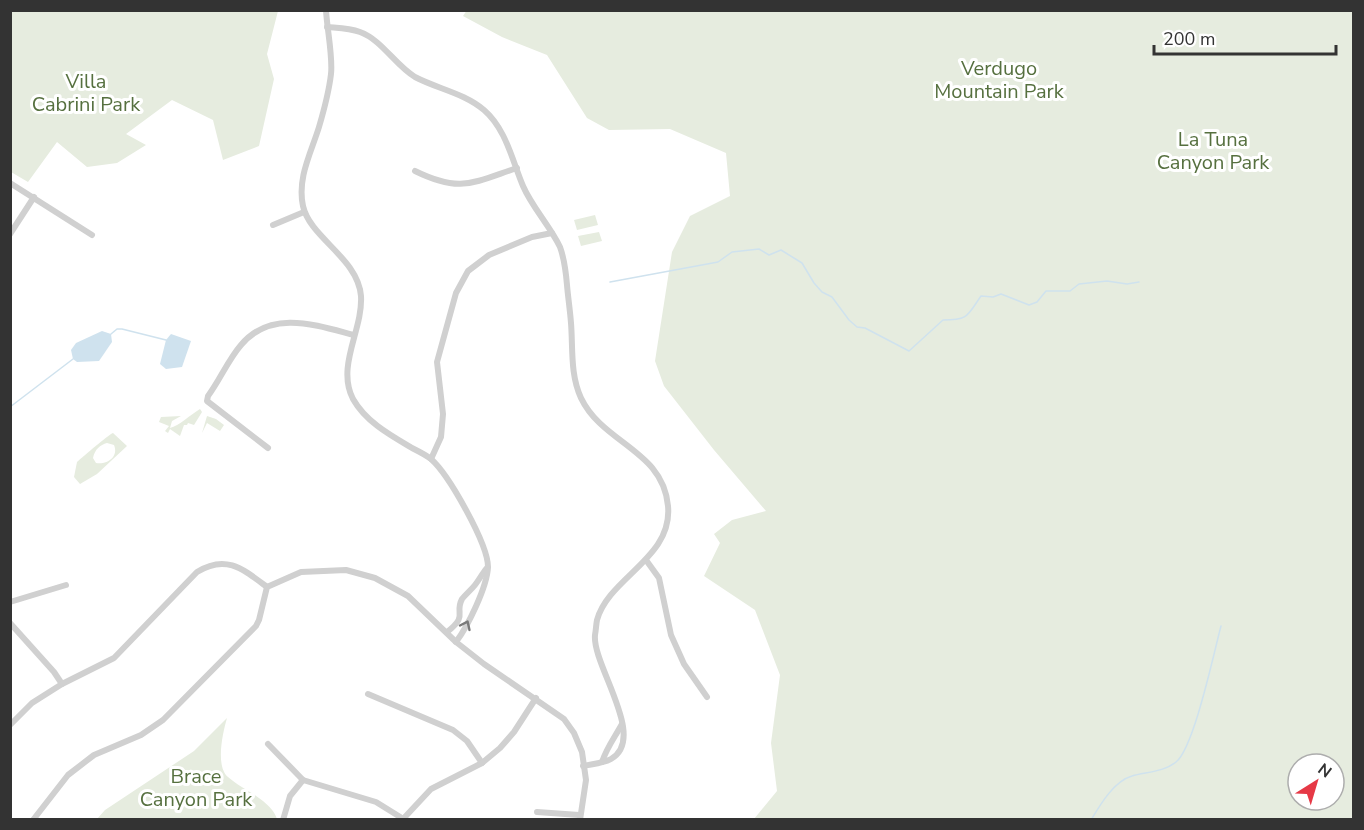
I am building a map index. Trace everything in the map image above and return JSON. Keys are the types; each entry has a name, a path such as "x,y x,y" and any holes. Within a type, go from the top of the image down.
{"street":[{"path":"326,10 332,72 319,125 303,173 301,191 304,212 346,262 356,279 361,295 347,372 353,398 367,417 386,432 431,459 445,476 485,550 488,565 483,586 462,634 456,642"},
{"path":"327,27 346,29 366,35 405,70 417,78 472,101 496,123 517,168 523,187 561,250 572,324 572,365 581,398 598,424 649,461 663,483 669,508 665,534 646,560 607,600 597,620 595,640 598,659 615,695 624,731 620,750 610,760 583,766"},
{"path":"415,171 435,181 453,185 470,183 517,168"},
{"path":"10,183 92,235"},
{"path":"10,234 34,197"},
{"path":"273,225 304,212"},
{"path":"431,459 441,437 443,414 438,362 456,293 468,271 489,255 532,237 552,233"},
{"path":"268,448 209,404 208,396 234,355 251,335 262,328 292,321 354,335"},
{"path":"646,560 659,578 671,635 684,664 707,697"},
{"path":"10,725 32,703 62,684 114,658 197,572 205,567 213,564 228,564 239,567 267,587"},
{"path":"447,632 460,619 460,604 488,565"},
{"path":"267,587 301,572 346,570 375,578 408,596 456,642 564,719 574,733 582,752 586,780 579,817 537,812"},
{"path":"10,603 66,585"},
{"path":"33,819 68,775 81,763 141,735 163,720 256,626 260,620 267,587"},
{"path":"10,623 62,684"},
{"path":"368,694 453,730 467,741 482,763"},
{"path":"268,744 303,780 376,802 404,819 431,789 482,763 500,748 514,732 536,698"},
{"path":"602,762 608,744 615,740 622,724"},
{"path":"283,819 290,796 303,780"}],"green space":[{"name":"Villa Cabrini Park","path":"11,10 278,11 267,54 274,79 259,146 223,160 213,120 172,100 126,134 146,145 117,163 87,167 57,142 28,182 11,172"},
{"path":"467,10 1353,11 1353,819 754,819 777,791 771,743 780,675 755,610 704,576 720,543 714,534 732,520 766,511 664,386 655,361 672,252 690,216 730,196 726,153 670,129 609,130 587,118 547,55 502,37 463,16"},
{"path":"595,215 598,225 577,230 574,220"},
{"path":"599,232 602,241 581,246 578,236"},
{"path":"200,409 202,412 194,425 188,423 184,425 180,436 170,429 168,433 165,431 169,426 159,422 161,417 181,416 172,421 170,428"},
{"path":"207,416 224,425 220,431 207,423 202,433"},
{"path":"113,433 127,446 97,474 80,484 74,477 77,462","holes":["107,443 114,445 115,453 111,459 104,463 96,463 93,458 98,448"]},
{"name":"Brace Canyon Park","path":"227,718 221,749 224,772 265,803 277,819 97,819 105,810 194,751"}],"water":[{"path":"102,331 111,334 112,342 99,361 77,362 73,359 71,350 76,343"},
{"path":"171,334 191,341 182,367 166,369 160,364 166,340"}],"waterway":[{"path":"610,282 718,262 732,252 759,249 769,255 781,250 802,263 814,283 822,292 832,297 857,327 865,328 909,351 943,320 966,316 981,296 993,297 1001,294 1029,305 1037,302 1046,291 1070,291 1079,284 1107,281 1127,284 1139,282"},
{"path":"111,334 117,329 122,329 166,340"},
{"path":"10,407 73,359"},
{"path":"1091,820 1108,794 1119,783 1132,776 1166,768 1176,762 1183,753 1196,720 1221,626"}],"park label":[{"name":"Verdugo Mountain Park","path":"999,80"},
{"name":"La Tuna Canyon Park","path":"1213,150"}]}
